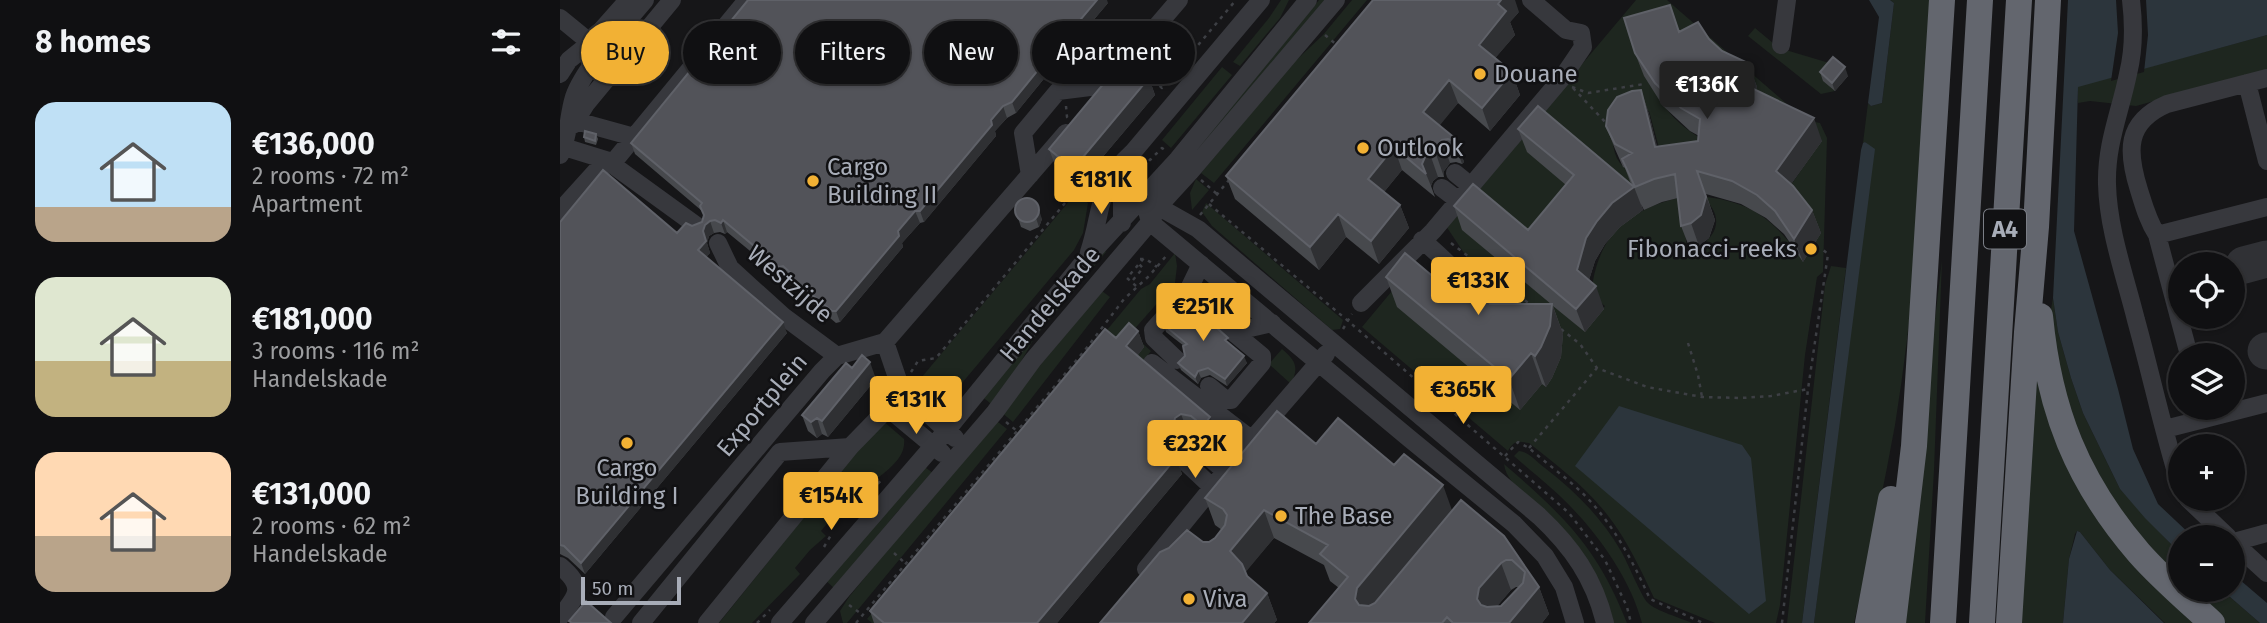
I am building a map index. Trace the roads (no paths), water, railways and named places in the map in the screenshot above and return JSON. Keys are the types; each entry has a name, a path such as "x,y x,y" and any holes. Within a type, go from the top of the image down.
{"highway":[{"path":"1894,623 1914,446 1942,0"},
{"name":"A4","path":"1943,623 1980,0"},
{"name":"A4","path":"1982,623 2019,0"},
{"name":"A4","path":"2009,623 2026,332 2036,227 2048,0"},
{"name":"A4","path":"2036,227 2040,258 2040,316 2046,361 2057,411 2071,447 2087,481 2111,518 2157,572 2212,623"},
{"path":"1868,623 1920,338"}],"street":[{"path":"614,21 628,0"},
{"path":"624,21 645,0"},
{"path":"565,140 586,104 672,0"},
{"path":"560,211 634,137 747,0"},
{"path":"1090,104 1179,0"},
{"path":"1086,259 1107,183 1261,0"},
{"name":"Handelskade","path":"813,623 995,412 1033,360 1125,251 1151,209 1308,0"},
{"name":"Handelskade","path":"781,622 933,446 1086,259 1122,221 1151,209 1191,171 1336,0"},
{"path":"1361,303 1459,201 1562,78 1583,47 1581,33 1566,30 1531,0"},
{"path":"1781,46 1787,0"},
{"path":"2131,0 2132,56 2109,151 2108,199 2168,440"},
{"path":"560,18 581,36"},
{"path":"560,74 569,60 581,55"},
{"path":"2186,343 2157,235 2148,220 2130,155 2134,135 2152,110 2267,78"},
{"path":"565,140 574,95 581,82"},
{"path":"2247,83 2267,161"},
{"path":"1030,175 1023,133 1058,91 1106,85"},
{"path":"965,447 901,389 885,342 1074,123"},
{"path":"565,140 634,137"},
{"path":"565,140 608,162 697,226"},
{"path":"1125,251 1122,195 1133,152"},
{"path":"1191,171 1183,198 1184,208 1192,224"},
{"path":"1455,173 1471,186"},
{"path":"1443,188 1459,201"},
{"path":"2157,235 2267,206"},
{"path":"1151,209 1192,224 1539,516 1563,539 1586,571 1605,623"},
{"path":"1151,209 1176,243 1318,362 1477,502 1514,524 1545,556 1564,587 1575,623"},
{"path":"1428,236 1457,272 1475,306"},
{"name":"Westzijde","path":"718,243 730,268 783,316 837,356"},
{"path":"1177,360 1154,338 1153,330 1188,291 1201,264"},
{"path":"1188,291 1262,356 1262,363 1229,401 1209,386"},
{"path":"1233,332 1272,323"},
{"name":"Exportplein","path":"614,617 822,371 837,356 885,342"},
{"path":"1171,567 1138,579 1335,344"},
{"path":"1152,363 1252,440"},
{"path":"707,623 850,447 898,398 901,389"},
{"path":"2245,406 2267,403"},
{"path":"888,408 953,462"},
{"path":"2165,429 2187,420"},
{"path":"641,623 780,452 850,447"},
{"path":"1213,488 1184,448 1226,472"},
{"path":"2201,511 2215,525"},
{"path":"2245,539 2267,533"},
{"path":"2245,553 2267,573"},
{"path":"560,566 573,578 577,587 574,600 560,617"},
{"path":"781,622 801,617 813,623"}],"place":[{"name":"Douane","path":"1480,74"},
{"name":"Outlook","path":"1363,148"},
{"name":"Cargo Building II","path":"813,181"},
{"name":"Fibonacci-reeks","path":"1811,249"},
{"name":"Cargo Building I","path":"627,443"},
{"name":"The Base","path":"1281,516"},
{"name":"Viva","path":"1189,599"}]}
